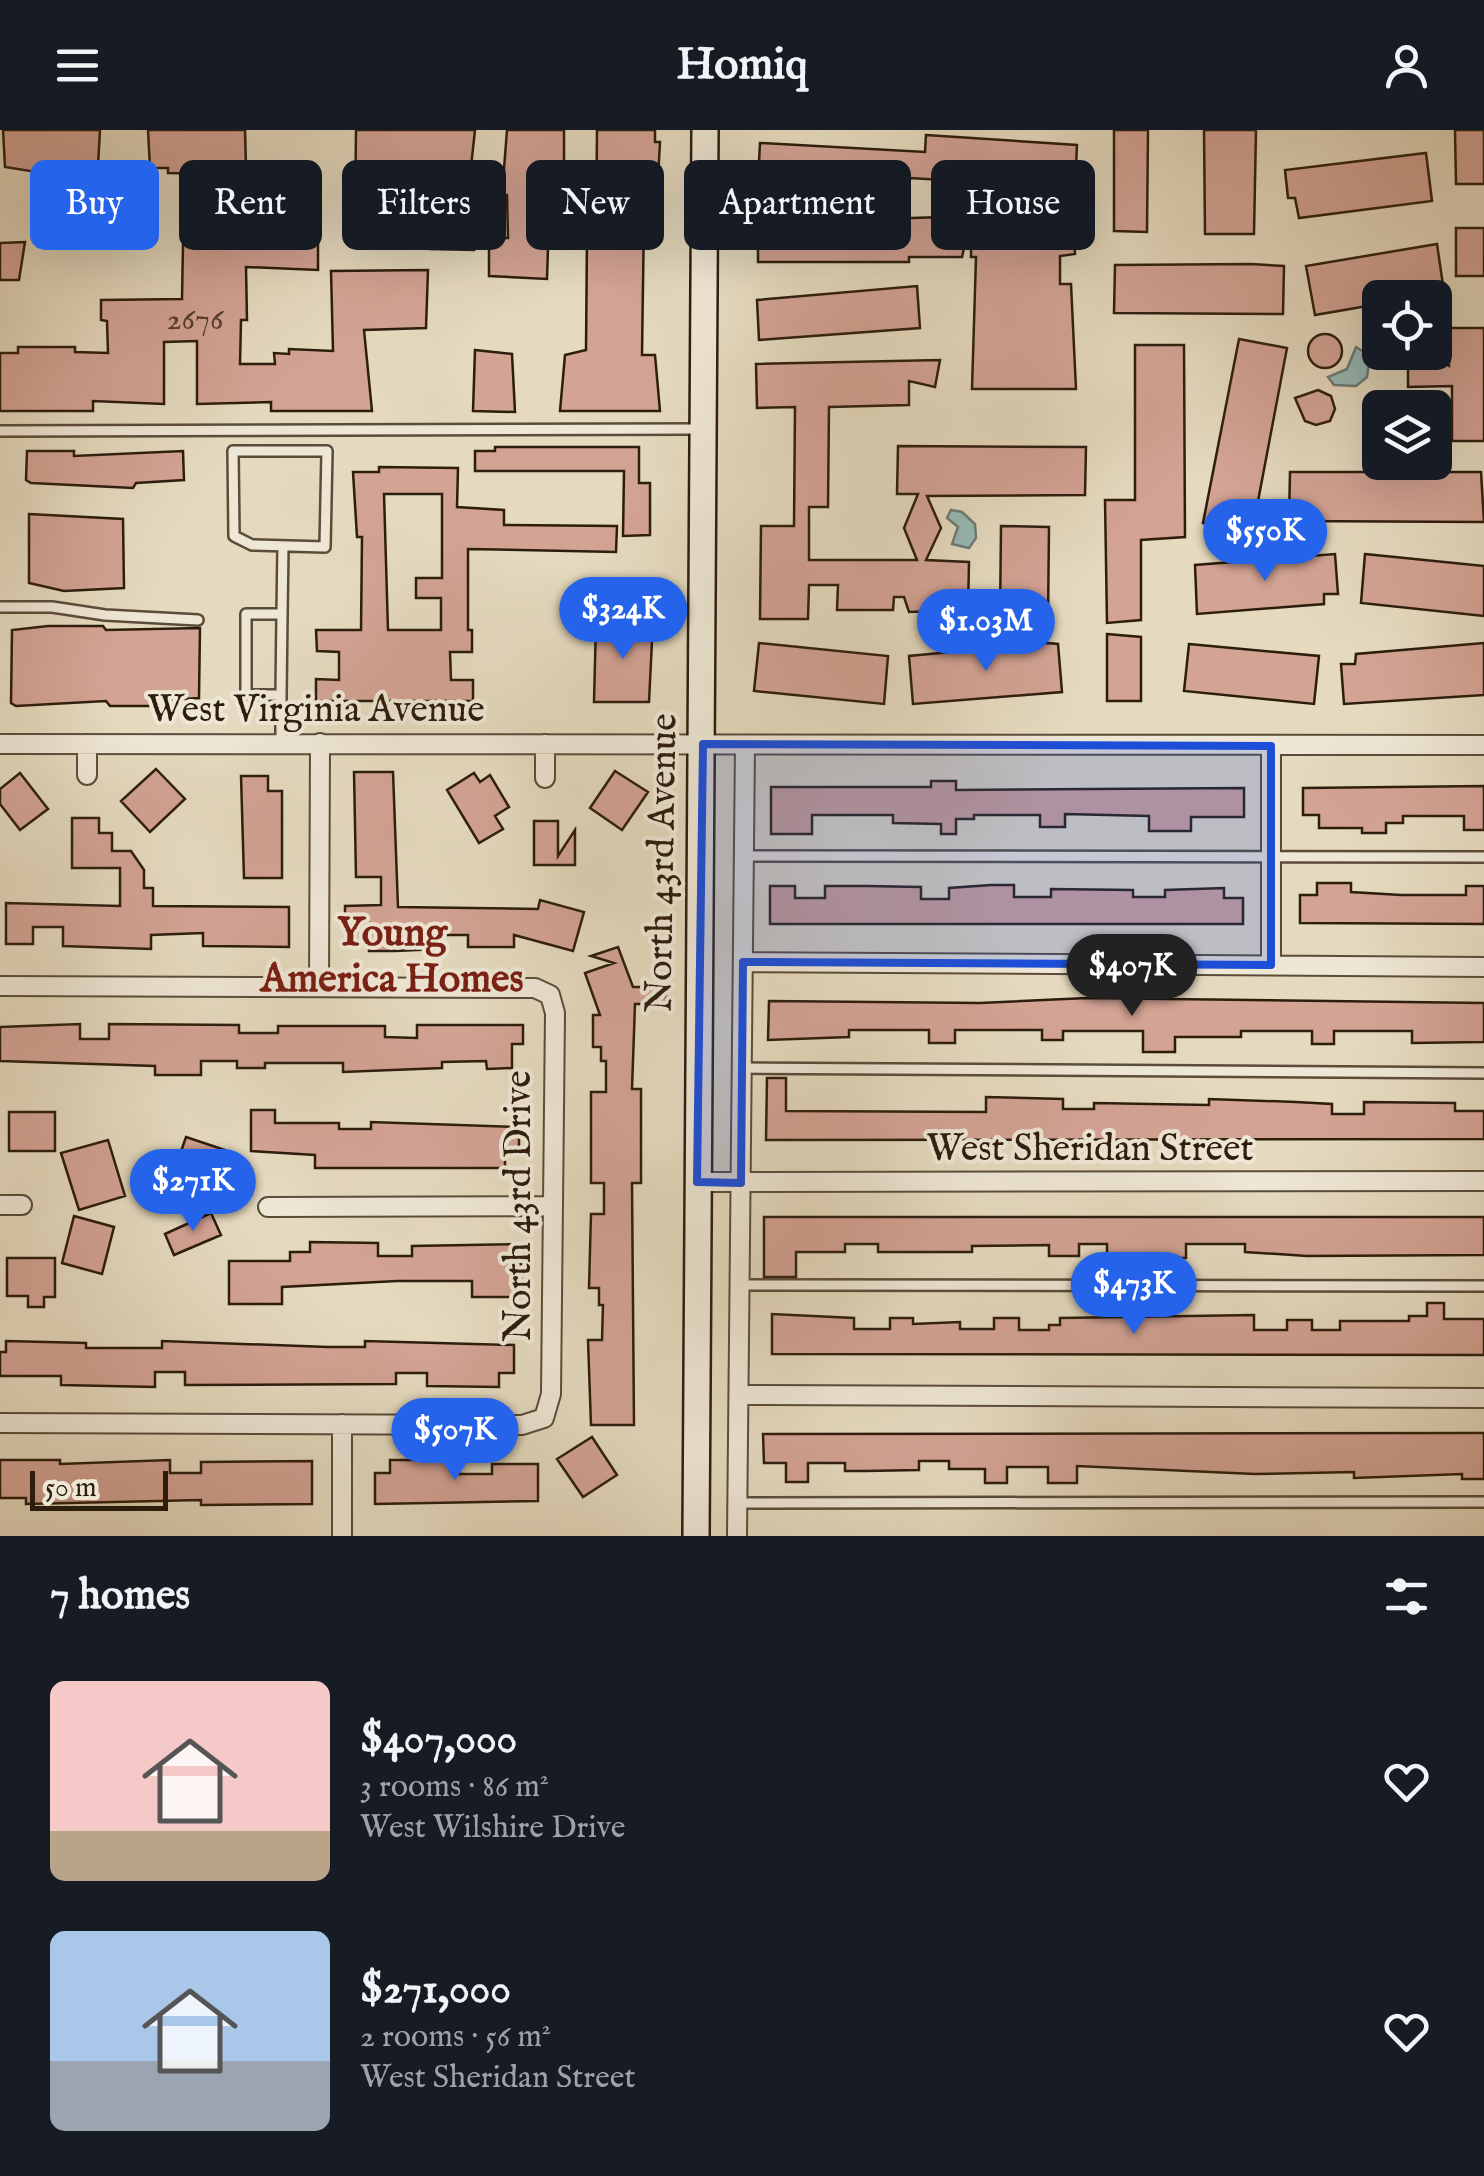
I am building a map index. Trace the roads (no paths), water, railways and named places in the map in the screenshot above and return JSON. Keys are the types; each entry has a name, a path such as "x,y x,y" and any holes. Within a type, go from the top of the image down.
{"main road":[{"name":"North 43rd Avenue","path":"696,1536 706,130"}],"street":[{"path":"0,986 319,988 320,743"},
{"name":"West Virginia Avenue","path":"0,744 1484,745"},
{"path":"87,744 87,775"},
{"path":"544,744 545,778"},
{"path":"737,1536 745,745"},
{"path":"1272,746 1272,966"},
{"path":"743,962 1484,968"},
{"name":"North 43rd Drive","path":"319,988 536,988 550,995 554,1013 551,1394 544,1418 522,1425 342,1424"},
{"name":"West Sheridan Street","path":"697,1182 1484,1181"},
{"path":"0,1205 22,1204"},
{"path":"268,1207 552,1206"},
{"path":"738,1396 1484,1398"},
{"path":"0,1423 342,1424 342,1536"}],"lane":[{"path":"0,431 703,429"},
{"path":"233,451 327,451 325,547 283,546 252,545 234,536 233,451"},
{"path":"281,743 283,546"},
{"path":"0,607 52,606 105,616 198,620"},
{"path":"281,695 246,695 246,614 282,614"},
{"path":"744,856 1484,857"},
{"path":"742,1068 1484,1073"},
{"path":"740,1285 1484,1286"},
{"path":"737,1503 1484,1502"}],"water":[{"path":"1356,347 1362,351 1362,370 1368,370 1367,377 1356,386 1334,385 1328,377 1347,369"},
{"path":"951,510 962,512 975,524 976,538 969,548 952,544 958,527 947,518"}],"district":[{"name":"Young America Homes","path":"392,957"}]}
